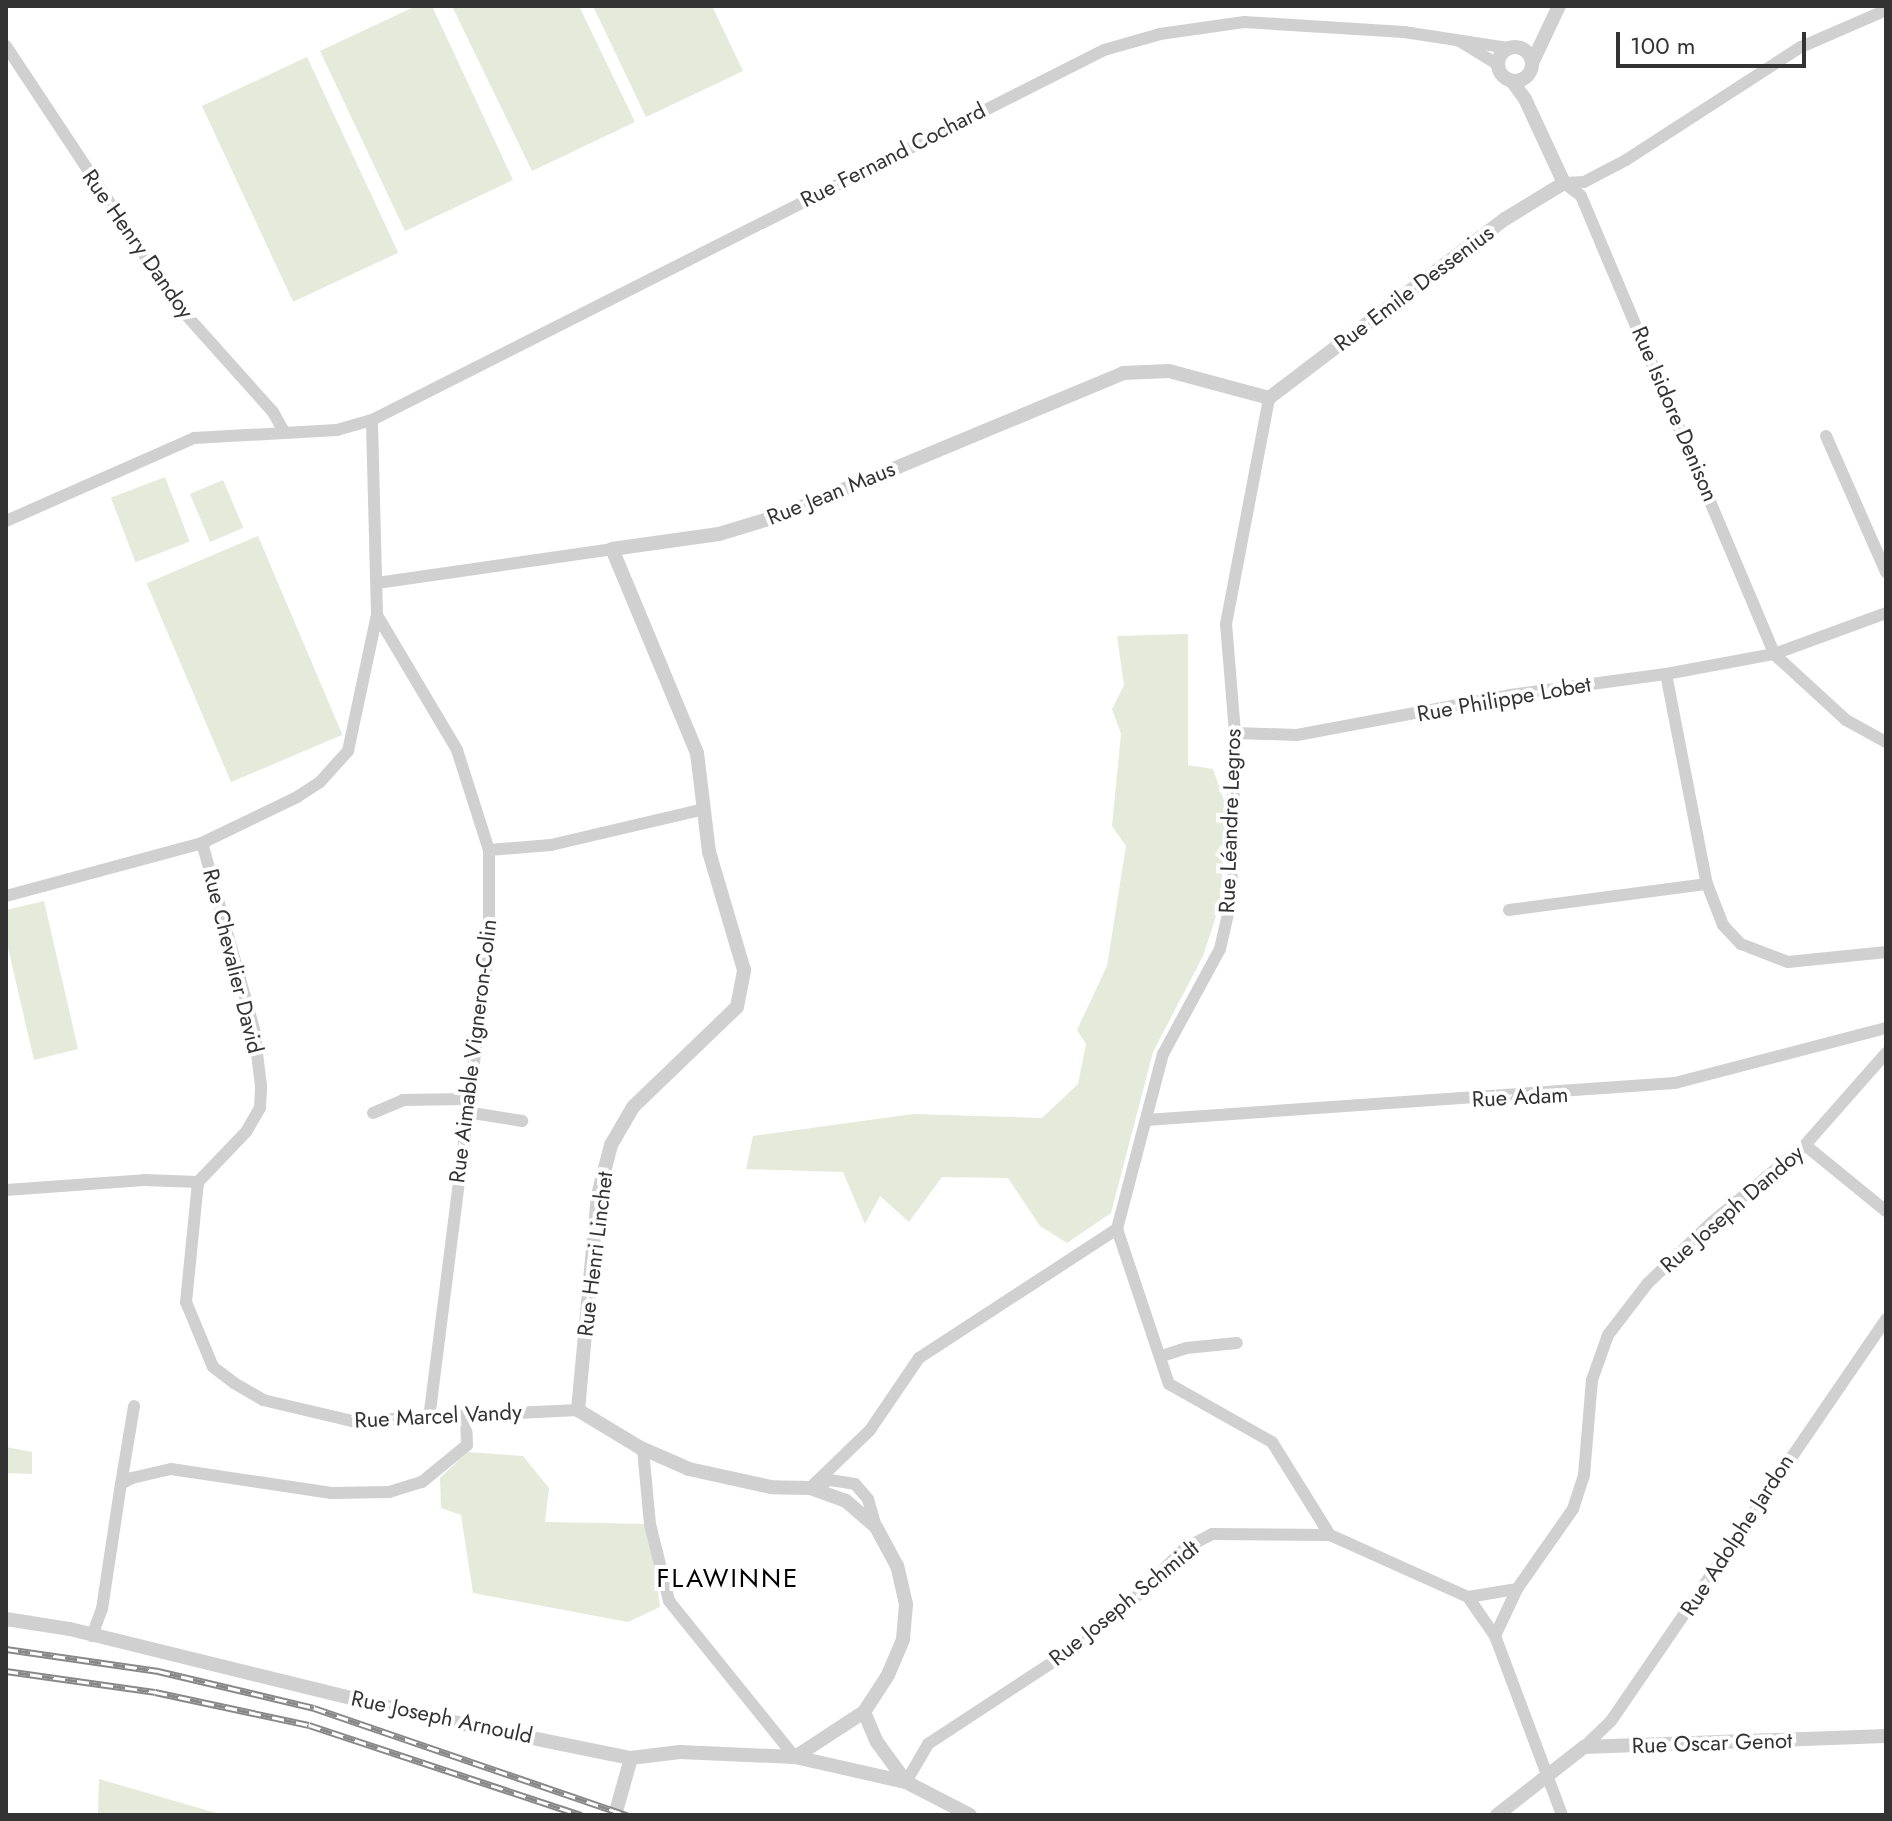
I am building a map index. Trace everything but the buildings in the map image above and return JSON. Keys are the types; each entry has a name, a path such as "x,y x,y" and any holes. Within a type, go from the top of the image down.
{"street":[{"path":"1519,79 1532,63 1559,6"},
{"path":"1519,79 1525,99 1564,183 1584,182 1626,160 1801,47 1886,10"},
{"name":"Rue Fernand Cochard","path":"6,521 165,448 204,436 337,430 372,420 1104,50 1189,29 1244,22 1450,39 1515,48"},
{"path":"1519,79 1501,75 1497,64 1515,48 1548,32"},
{"name":"Rue Fernand Cochard","path":"1450,39 1474,47 1497,64"},
{"name":"Rue Henry Dandoy","path":"6,46 179,307 263,400 284,432"},
{"path":"1515,48 1532,63"},
{"name":"Rue Emile Dessenius","path":"1269,398 1505,219 1564,183"},
{"name":"Rue Isidore Denison","path":"1564,183 1581,196 1774,654"},
{"name":"Rue Jean Maus","path":"377,583 719,534 785,514 1123,373 1169,371 1269,398"},
{"name":"Rue Léandre Legros","path":"1117,1229 1163,1054 1220,949 1231,901 1235,733 1226,624 1269,398"},
{"name":"Rue Chevalier David","path":"198,1182 246,1132 260,1108 261,1086 254,1029 202,843 297,797 320,782 348,751 377,615 372,420"},
{"path":"1826,436 1886,572"},
{"name":"Rue Henri Linchet","path":"578,1410 598,1195 611,1145 633,1107 717,1032 740,998 744,970 739,942 709,852 697,753 612,549"},
{"name":"Rue Philippe Lobet","path":"1235,733 1310,733 1510,695 1666,674 1774,654 1886,613"},
{"name":"Rue Aimable Vigneron-Colin","path":"377,615 457,750 489,850 489,944 429,1417"},
{"path":"1774,654 1846,720 1886,742"},
{"path":"1666,674 1707,884 1723,925 1741,944 1765,957 1788,962 1886,952"},
{"path":"489,850 551,845 704,809"},
{"path":"6,896 202,843"},
{"path":"1509,910 1707,884"},
{"name":"Rue Adam","path":"1146,1120 1598,1093 1675,1083 1886,1028"},
{"name":"Rue Joseph Dandoy","path":"1495,1636 1517,1589 1573,1509 1584,1475 1592,1380 1608,1335 1648,1283 1701,1232 1805,1145 1886,1053"},
{"path":"373,1113 403,1100 468,1099"},
{"path":"466,1112 522,1121"},
{"path":"1805,1145 1886,1211"},
{"path":"6,1190 144,1180 198,1182"},
{"name":"Rue Marcel Vandy","path":"198,1182 186,1302 213,1367 263,1400 324,1417 352,1421 578,1410"},
{"path":"810,1488 870,1430 919,1358 1117,1229 1169,1384 1272,1442 1330,1535"},
{"name":"Rue Adolphe Jardon","path":"1584,1747 1611,1721 1886,1319"},
{"path":"1162,1356 1186,1348 1237,1343"},
{"path":"92,1636 102,1609 134,1406"},
{"path":"578,1410 643,1450 739,1482 810,1488 846,1501 876,1527 897,1566 906,1604 903,1639 888,1675 864,1712 795,1757 669,1601 650,1524 643,1450"},
{"path":"121,1484 171,1469 331,1493 389,1492 422,1482 467,1445 466,1416"},
{"name":"Rue Joseph Schmidt","path":"906,1782 928,1744 1062,1656 1129,1604 1185,1548 1212,1534 1330,1535 1468,1597"},
{"path":"1517,1589 1468,1597 1495,1636 1562,1815"},
{"name":"Rue Joseph Arnould","path":"6,1619 92,1636 424,1716 631,1758 680,1752 795,1757 906,1782"},
{"path":"864,1712 877,1742 906,1782 970,1815"},
{"name":"Rue Oscar Genot","path":"1584,1747 1886,1736"},
{"path":"1497,1815 1546,1773 1584,1747"},
{"path":"618,1808 631,1758"}],"shaded area":[{"path":"416,6 432,6 513,180 405,231 320,51"},
{"path":"452,6 579,6 635,122 532,171"},
{"path":"593,6 712,6 743,71 646,117"},
{"path":"307,57 398,253 293,302 202,106"},
{"path":"165,477 190,541 136,562 111,498"},
{"path":"223,480 243,528 210,542 190,494"},
{"path":"258,536 342,735 231,782 147,583"},
{"path":"1188,634 1188,765 1213,769 1228,812 1219,907 1203,956 1153,1052 1111,1213 1067,1243 1040,1226 1008,1178 942,1177 909,1222 880,1196 865,1224 843,1172 746,1169 753,1136 913,1114 1042,1118 1078,1084 1086,1044 1077,1030 1107,966 1126,846 1112,826 1121,734 1112,709 1124,685 1117,636"},
{"path":"44,901 78,1049 34,1060 6,939 6,910"},
{"path":"6,1447 32,1452 32,1474 6,1473"},
{"path":"467,1452 523,1456 549,1488 545,1522 650,1524 660,1607 628,1622 473,1593 461,1515 441,1508 440,1478"},
{"path":"99,1779 223,1815 98,1815"}],"railway":[{"path":"6,1649 158,1671 314,1708 627,1815"},
{"path":"6,1671 155,1692 309,1725 581,1815"}],"district":[{"name":"FLAWINNE","path":"728,1579"}]}
